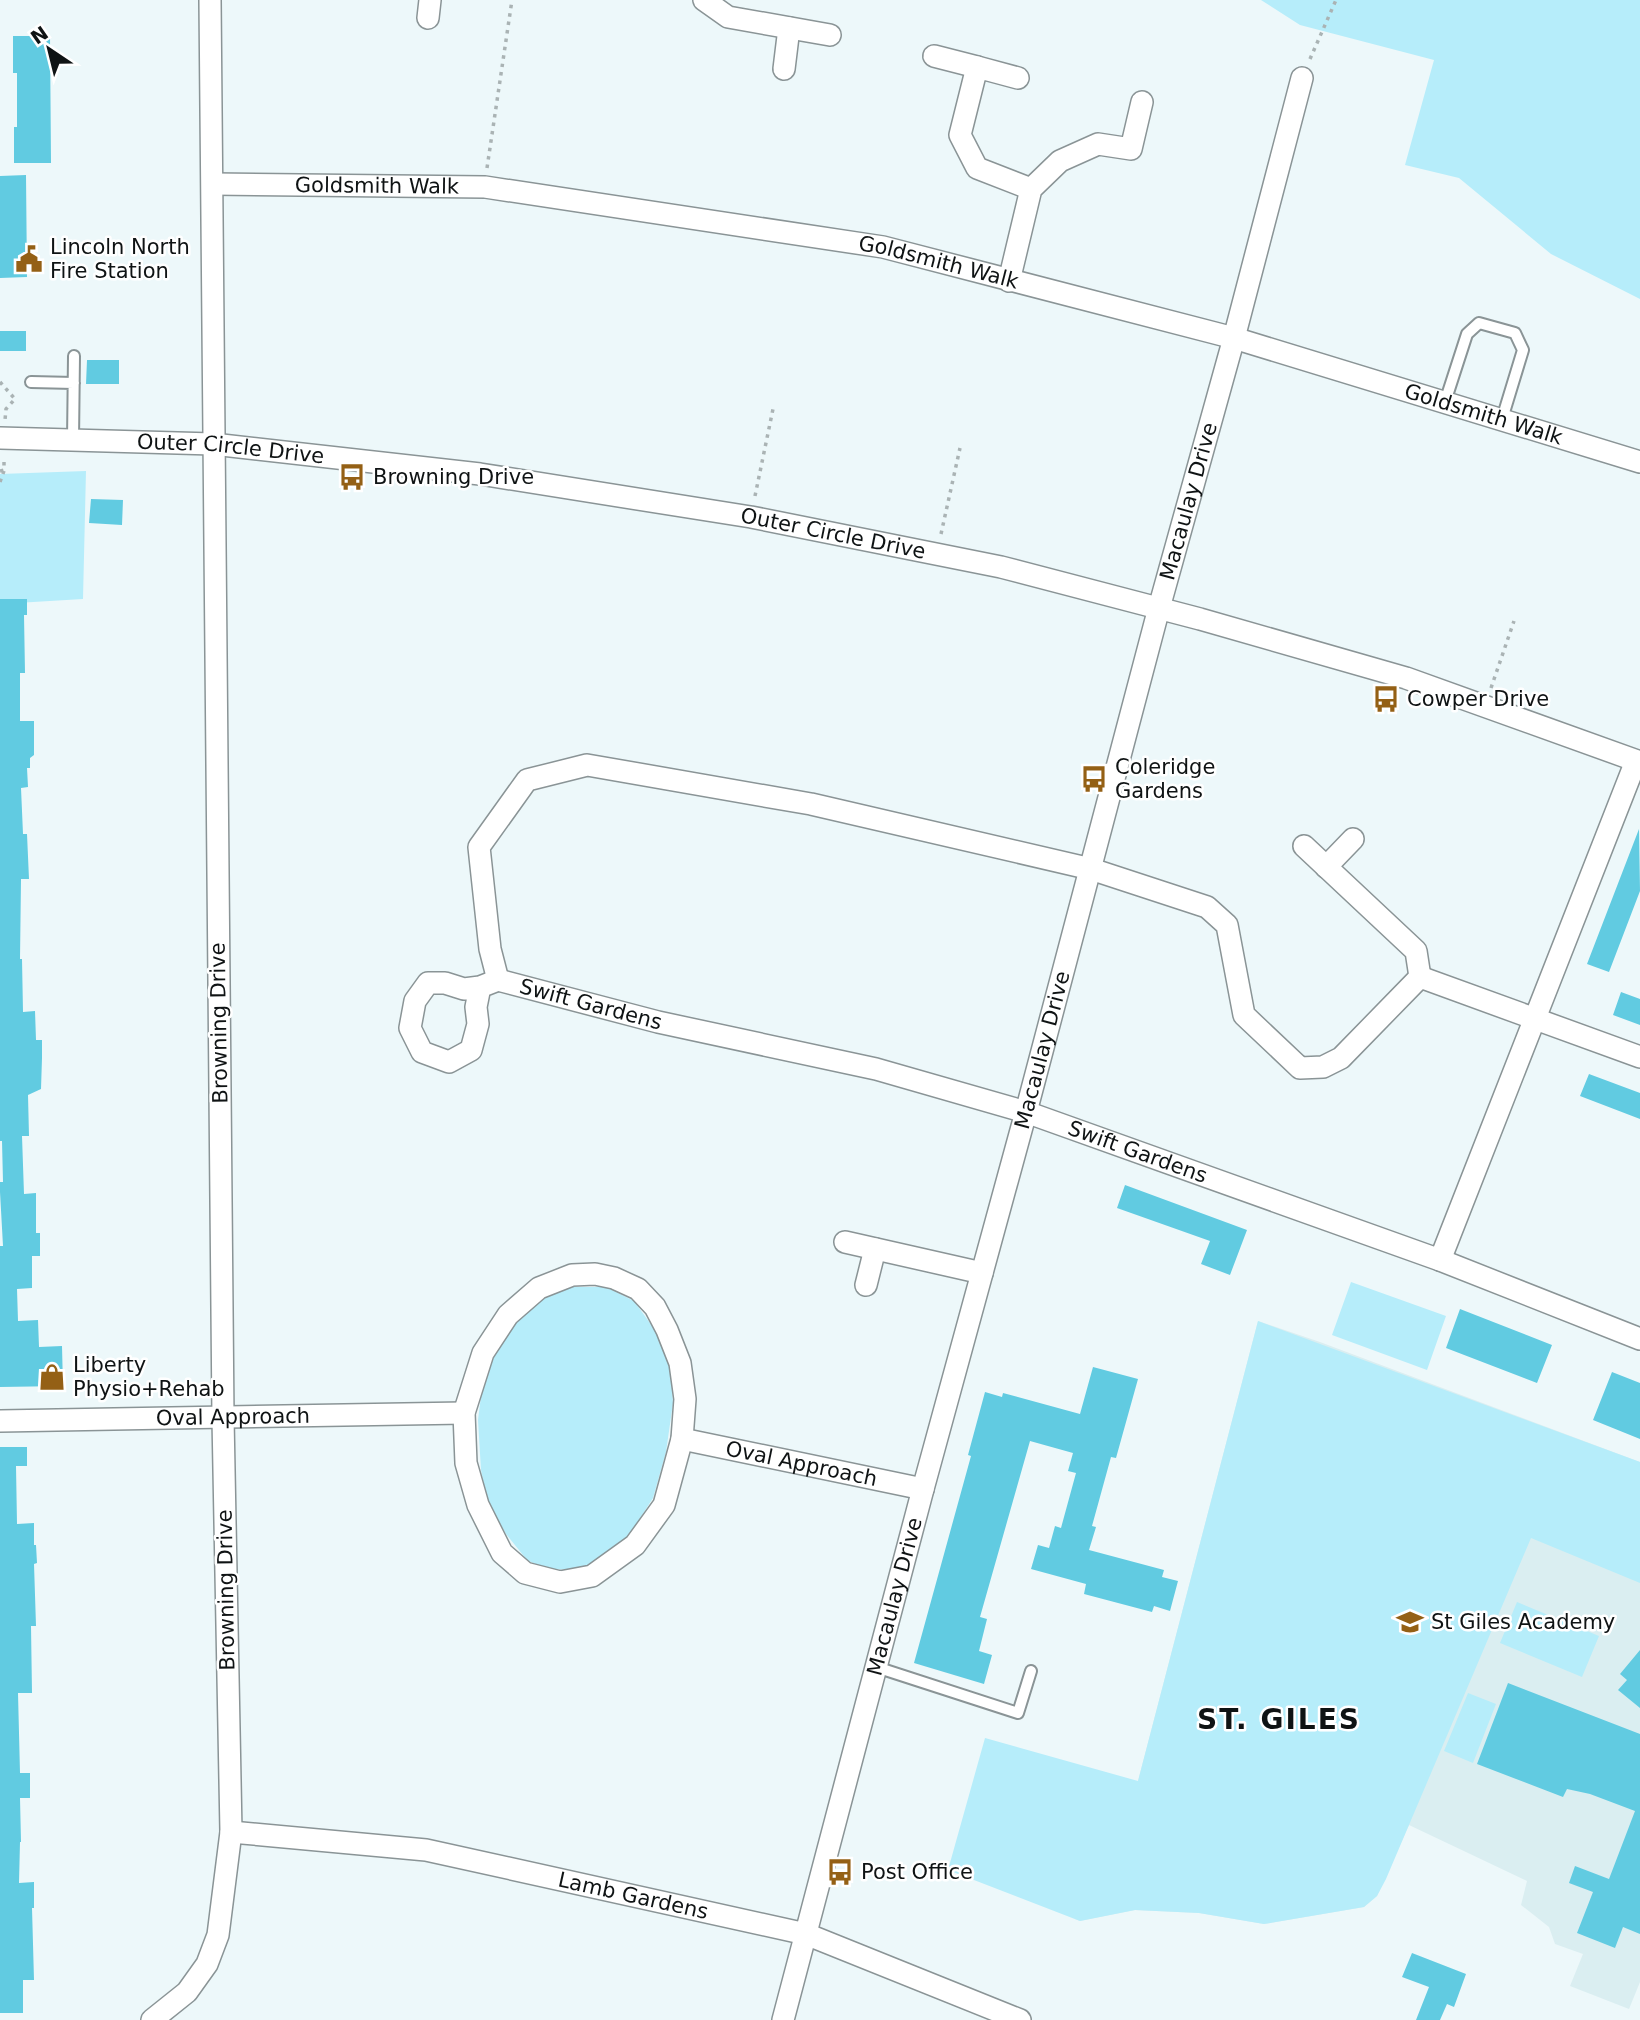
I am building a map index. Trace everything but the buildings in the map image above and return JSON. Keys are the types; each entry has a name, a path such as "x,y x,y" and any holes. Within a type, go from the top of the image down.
{"street":[{"name":"Browning Drive","path":"152,2020 187,1992 207,1964 218,1936 231,1832 223,1418 210,0"},
{"path":"704,0 727,18 830,36"},
{"path":"784,69 789,28"},
{"path":"934,56 1018,78"},
{"path":"977,67 960,135 977,168 1031,189"},
{"name":"Macaulay Drive","path":"783,2020 1302,78"},
{"path":"1009,281 1031,189 1060,161 1098,144 1131,149 1142,102"},
{"name":"Goldsmith Walk","path":"213,184 485,187 883,247 1234,338 1640,462"},
{"name":"Outer Circle Drive","path":"0,438 213,444 480,474 751,517 1001,567 1159,608 1406,678 1638,761"},
{"path":"1440,1260 1638,761"},
{"name":"Swift Gardens","path":"1091,869 811,804 587,765 527,780 479,847 490,949 489,984 876,1069 1026,1112 1440,1260 1640,1339"},
{"path":"1326,867 1353,839"},
{"path":"1304,846 1416,951 1420,977"},
{"path":"1091,869 1207,907 1227,925 1244,1015 1300,1068 1323,1067 1341,1059 1420,977"},
{"path":"1420,977 1640,1057"},
{"path":"845,1242 982,1273"},
{"path":"866,1285 875,1249"},
{"path":"595,1274 614,1278 638,1289 655,1307 680,1363 685,1399 682,1439 664,1504 635,1545 592,1576 560,1582 525,1573 502,1553 478,1505 466,1463 464,1413 483,1353 508,1315 539,1288 572,1275 595,1274"},
{"name":"Oval Approach","path":"0,1421 464,1413"},
{"name":"Oval Approach","path":"682,1439 923,1489"},
{"name":"Lamb Gardens","path":"231,1832 426,1850 806,1934 1020,2020"}],"lane":[{"path":"1445,402 1467,334 1479,323 1515,333 1523,350 1502,419"},
{"path":"73,440 74,356"},
{"path":"31,383 74,383"},
{"path":"876,1667 1018,1713 1031,1671"}],"path":[{"path":"485,187 512,0"},
{"path":"1302,78 1336,0"},
{"path":"751,517 773,409"},
{"path":"937,554 960,447"},
{"path":"0,482 4,470"},
{"path":"1484,706 1514,621"}],"shaded area":[{"path":"1261,0 1640,0 1640,299 1551,254 1459,178 1405,165 1434,60 1300,25"},
{"path":"86,471 83,599 0,604 0,474"},
{"path":"1351,1282 1446,1316 1427,1370 1332,1335"},
{"path":"573,1287 606,1287 634,1301 655,1330 670,1367 673,1403 666,1452 653,1498 626,1540 583,1570 546,1569 527,1560 506,1534 487,1500 481,1470 478,1420 482,1388 493,1354 515,1322 542,1295"},
{"name":"St Giles Academy","path":"1258,1321 1640,1462 1640,1982 1629,2009 1570,1986 1583,1954 1555,1944 1549,1927 1521,1905 1527,1881 1409,1825 1377,1896 1364,1907 1264,1924 1199,1913 1135,1910 1080,1921 1075,1919 1085,1914 1138,1781"},
{"name":"St Giles Academy","path":"1258,1321 1640,1462 1640,1583 1531,1538 1386,1879 1377,1896 1364,1907 1264,1924 1199,1913 1135,1910 1080,1921 948,1870 985,1738 1138,1781"},
{"path":"1517,1602 1599,1636 1582,1677 1500,1643"},
{"path":"1468,1693 1496,1704 1473,1763 1444,1751"}],"place":[{"name":"Lincoln North Fire Station","path":"29,259"},
{"name":"Browning Drive","path":"352,477"},
{"name":"Cowper Drive","path":"1386,699"},
{"name":"Coleridge Gardens","path":"1094,779"},
{"name":"Liberty Physio+Rehab","path":"52,1377"},
{"name":"St Giles Academy","path":"1410,1622"},
{"name":"Post Office","path":"840,1872"}],"district":[{"name":"ST. GILES","path":"1279,1719"}]}
